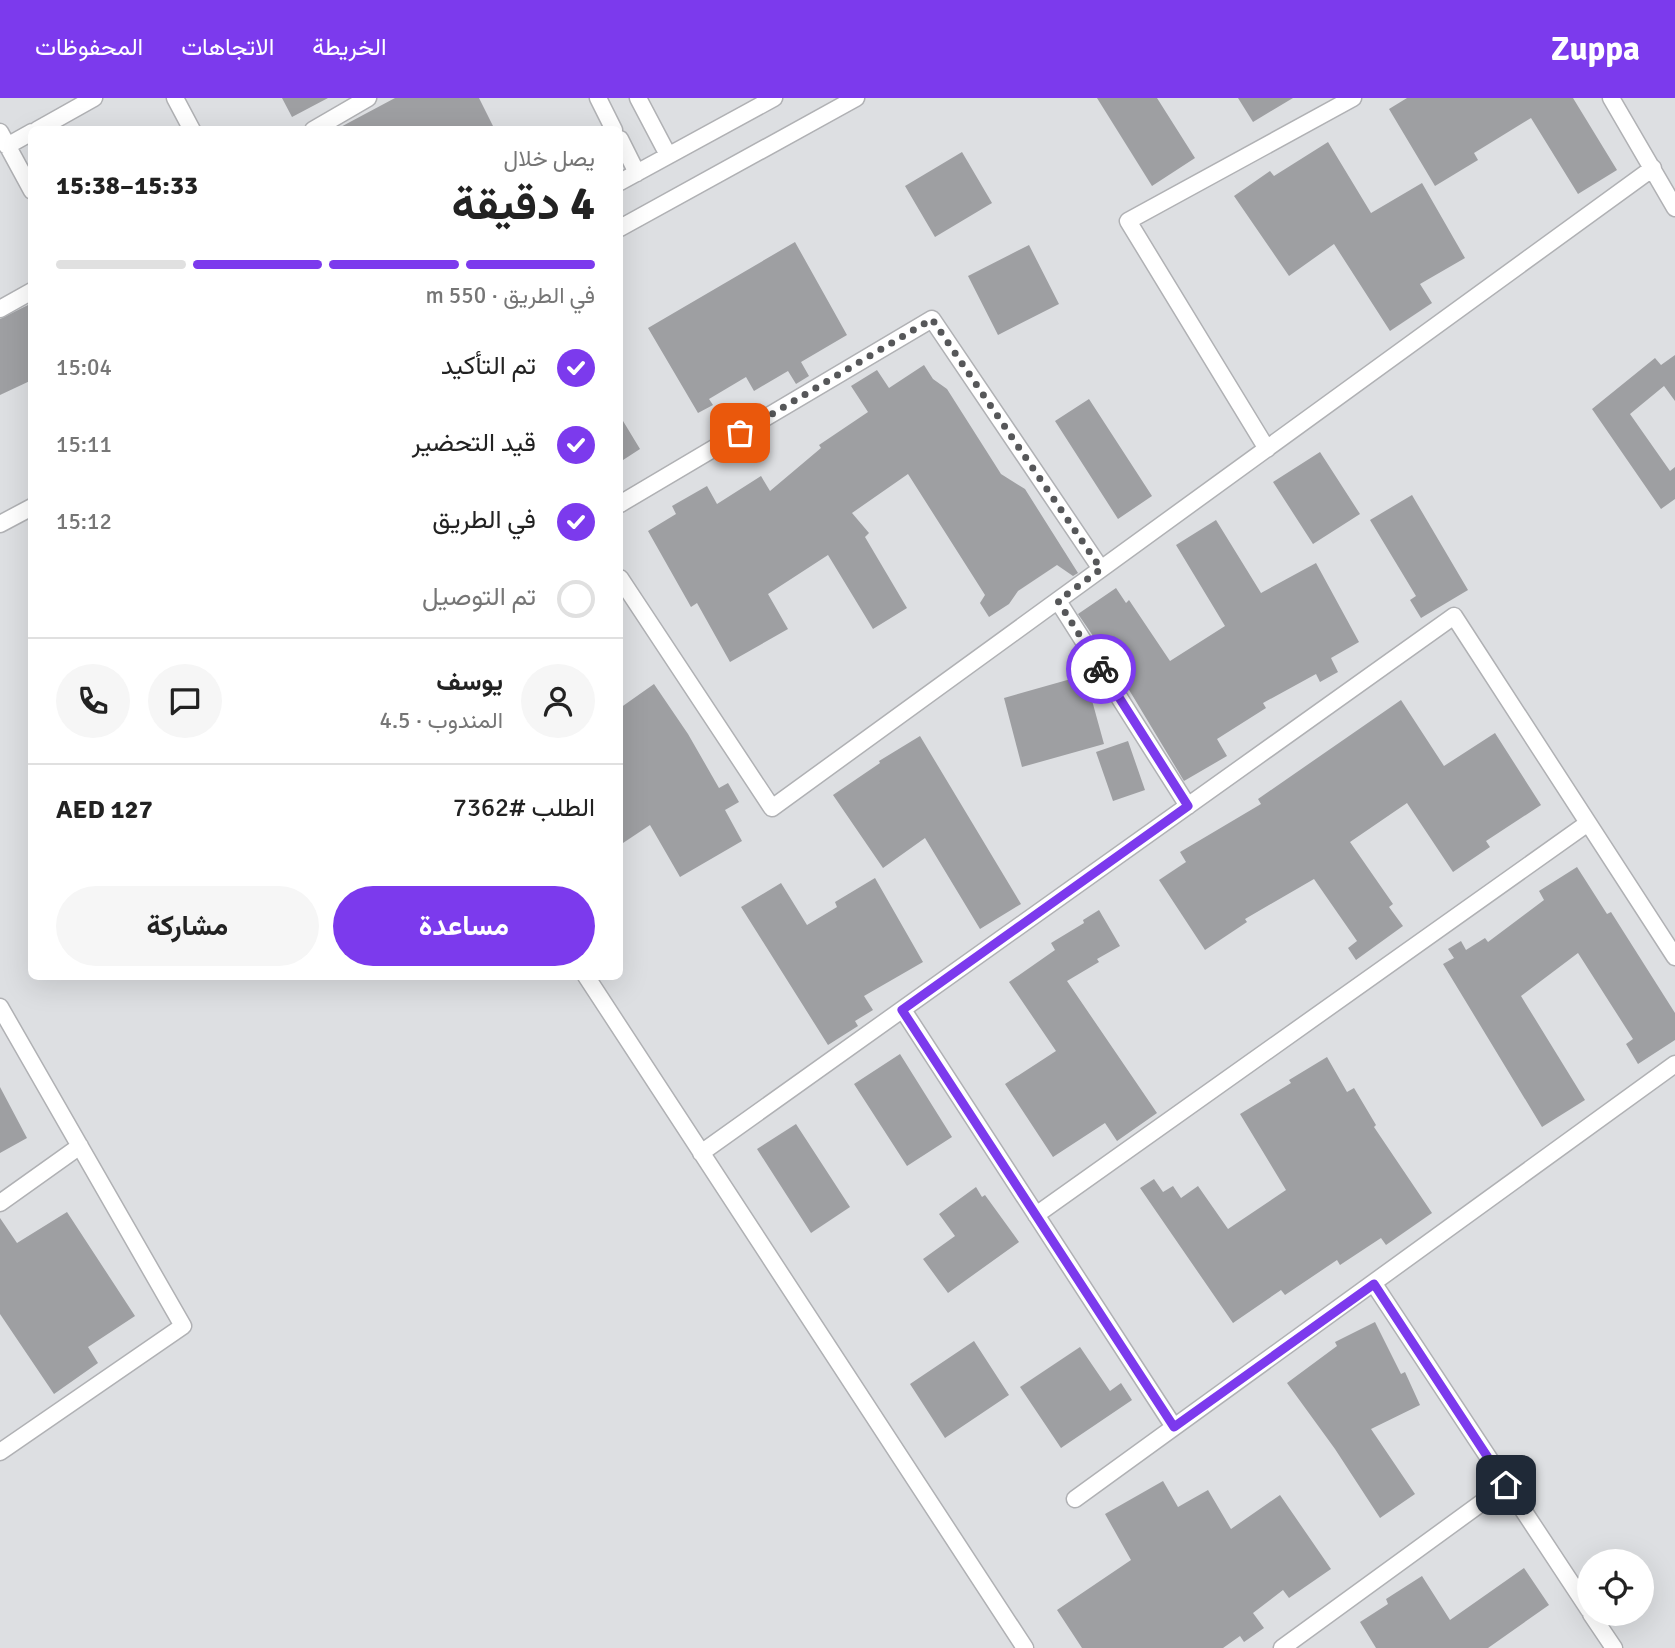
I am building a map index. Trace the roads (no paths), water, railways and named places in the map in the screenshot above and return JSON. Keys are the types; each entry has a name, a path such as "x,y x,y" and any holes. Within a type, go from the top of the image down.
{"street":[{"path":"44,126 94,98"},
{"path":"175,98 190,126"},
{"path":"320,126 368,98"},
{"path":"598,98 612,126"},
{"path":"638,98 668,155"},
{"path":"623,180 774,98"},
{"path":"623,226 856,98"},
{"path":"1266,449 1129,222 1353,98"},
{"path":"1611,98 1675,208"},
{"path":"28,133 4,139 28,184"},
{"path":"623,145 637,173"},
{"path":"623,583 772,808 1653,169"},
{"path":"0,309 28,293"},
{"path":"623,502 932,319 1101,569"},
{"path":"0,524 28,509"},
{"path":"1058,601 1188,806"},
{"path":"701,1153 1454,616 1675,957"},
{"path":"1036,1215 1588,823"},
{"path":"589,980 1025,1648"},
{"path":"0,1007 183,1326 0,1452"},
{"path":"902,1010 1174,1427"},
{"path":"1075,1499 1675,1064"},
{"path":"0,1203 80,1146"},
{"path":"1374,1284 1577,1592"},
{"path":"1282,1648 1303,1642 1506,1485"},
{"path":"1599,1626 1614,1648"}]}
